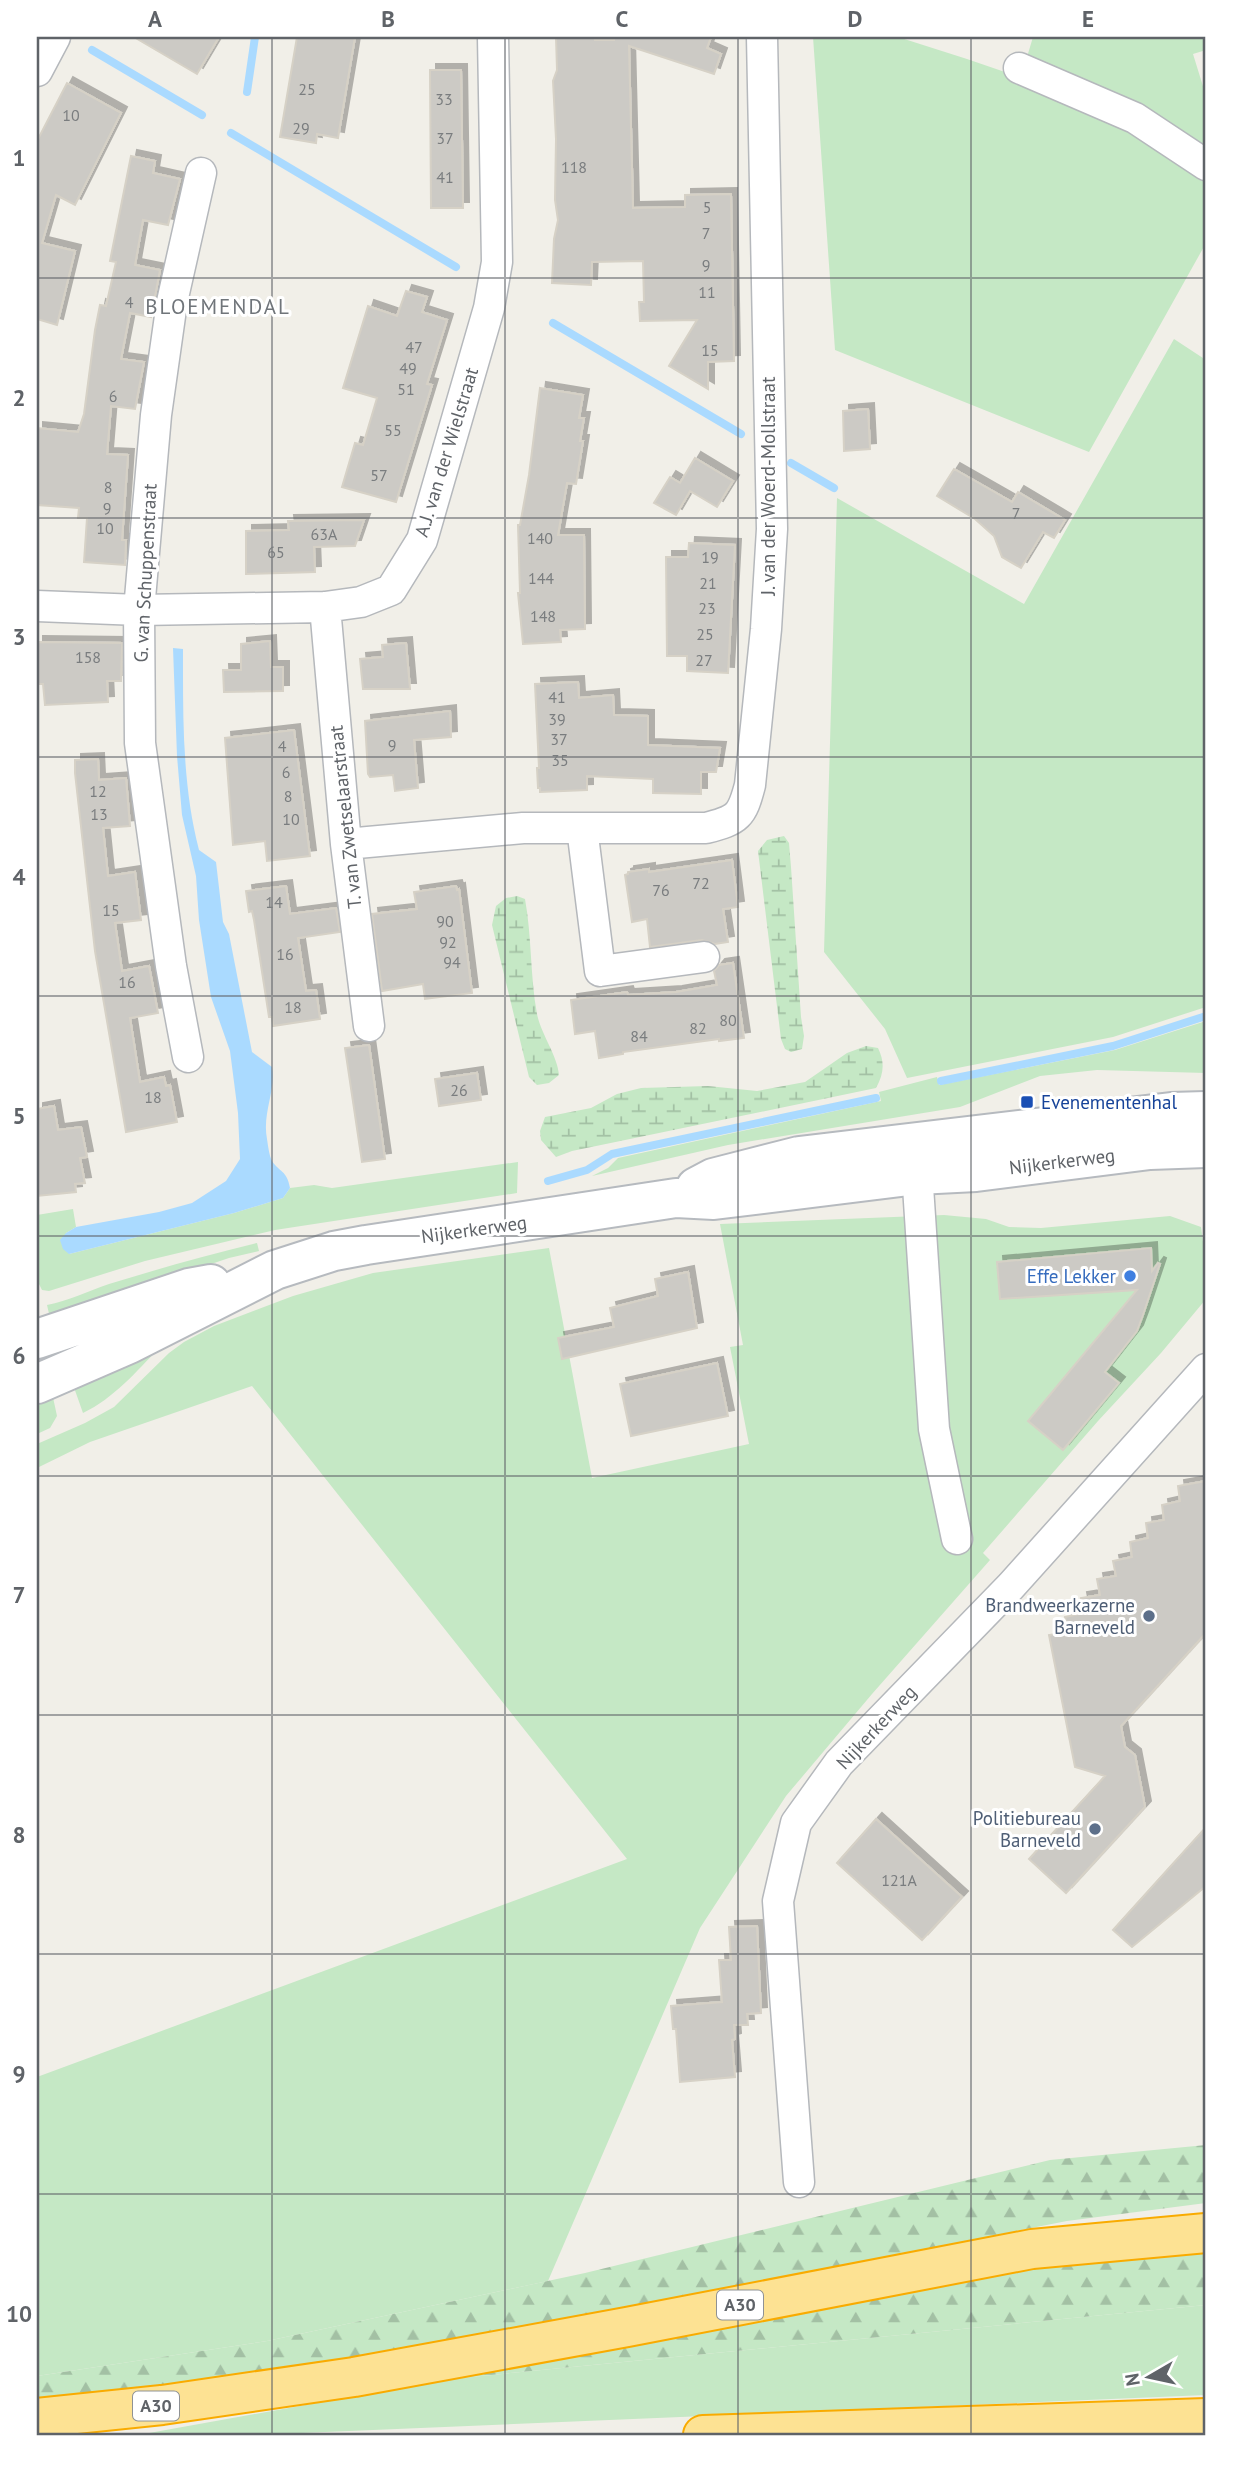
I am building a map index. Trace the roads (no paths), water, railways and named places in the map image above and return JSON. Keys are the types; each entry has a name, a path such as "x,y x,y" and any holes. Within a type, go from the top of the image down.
{"highway":[{"name":"A30","path":"37,2418 162,2405 354,2377 627,2328 1032,2249 1206,2233"},
{"path":"703,2435 1206,2418"}],"street":[{"path":"37,71 55,37"},
{"name":"A.J. van der Wielstraat","path":"37,606 139,610 325,607 361,601 391,590 422,540 489,308 497,262 493,37"},
{"name":"J. van der Woerd-Mollstraat","path":"345,844 523,828 706,828 731,821 744,806 750,785 766,629 772,529 762,37"},
{"path":"1019,68 1135,118 1206,166"},
{"name":"G. van Schuppenstraat","path":"188,1057 171,966 141,743 139,610 156,415 172,302 201,173"},
{"name":"T. van Zwetselaarstraat","path":"325,607 345,844 369,1026"},
{"path":"582,828 600,971 704,957"},
{"name":"Nijkerkerweg","path":"37,1339 189,1289 275,1270 334,1251 676,1198 714,1200 916,1158 1171,1112 1206,1111"},
{"name":"Nijkerkerweg","path":"916,1158 976,1172 1150,1150 1206,1148"},
{"path":"916,1158 934,1429 957,1539"},
{"name":"Nijkerkerweg","path":"37,1384 129,1344 275,1270"},
{"name":"Nijkerkerweg","path":"799,2182 778,1901 796,1823 839,1763 1011,1586 1206,1369"}],"water":[{"path":"173,648 183,649 185,750 193,825 199,850 216,862 223,922 229,934 252,1052 272,1067 266,1120 269,1153 275,1165 285,1174 290,1188 283,1198 234,1213 69,1254 63,1249 60,1240 76,1227 159,1212 192,1203 226,1181 240,1159 238,1113 230,1051 211,997 199,920 196,876 182,815"}],"waterway":[{"path":"247,92 255,37"},
{"path":"92,50 202,115"},
{"path":"231,133 456,267"},
{"path":"553,323 741,434"},
{"path":"791,463 834,488"},
{"path":"941,1081 1113,1046 1206,1016"},
{"path":"548,1181 587,1170 612,1154 876,1098"}],"place":[{"name":"Evenementenhal","path":"1027,1102"},
{"name":"Effe Lekker","path":"1130,1276"},
{"name":"Brandweerkazerne Barneveld","path":"1149,1616"},
{"name":"Politiebureau Barneveld","path":"1095,1829"}],"district":[{"name":"BLOEMENDAL","path":"218,307"}]}
